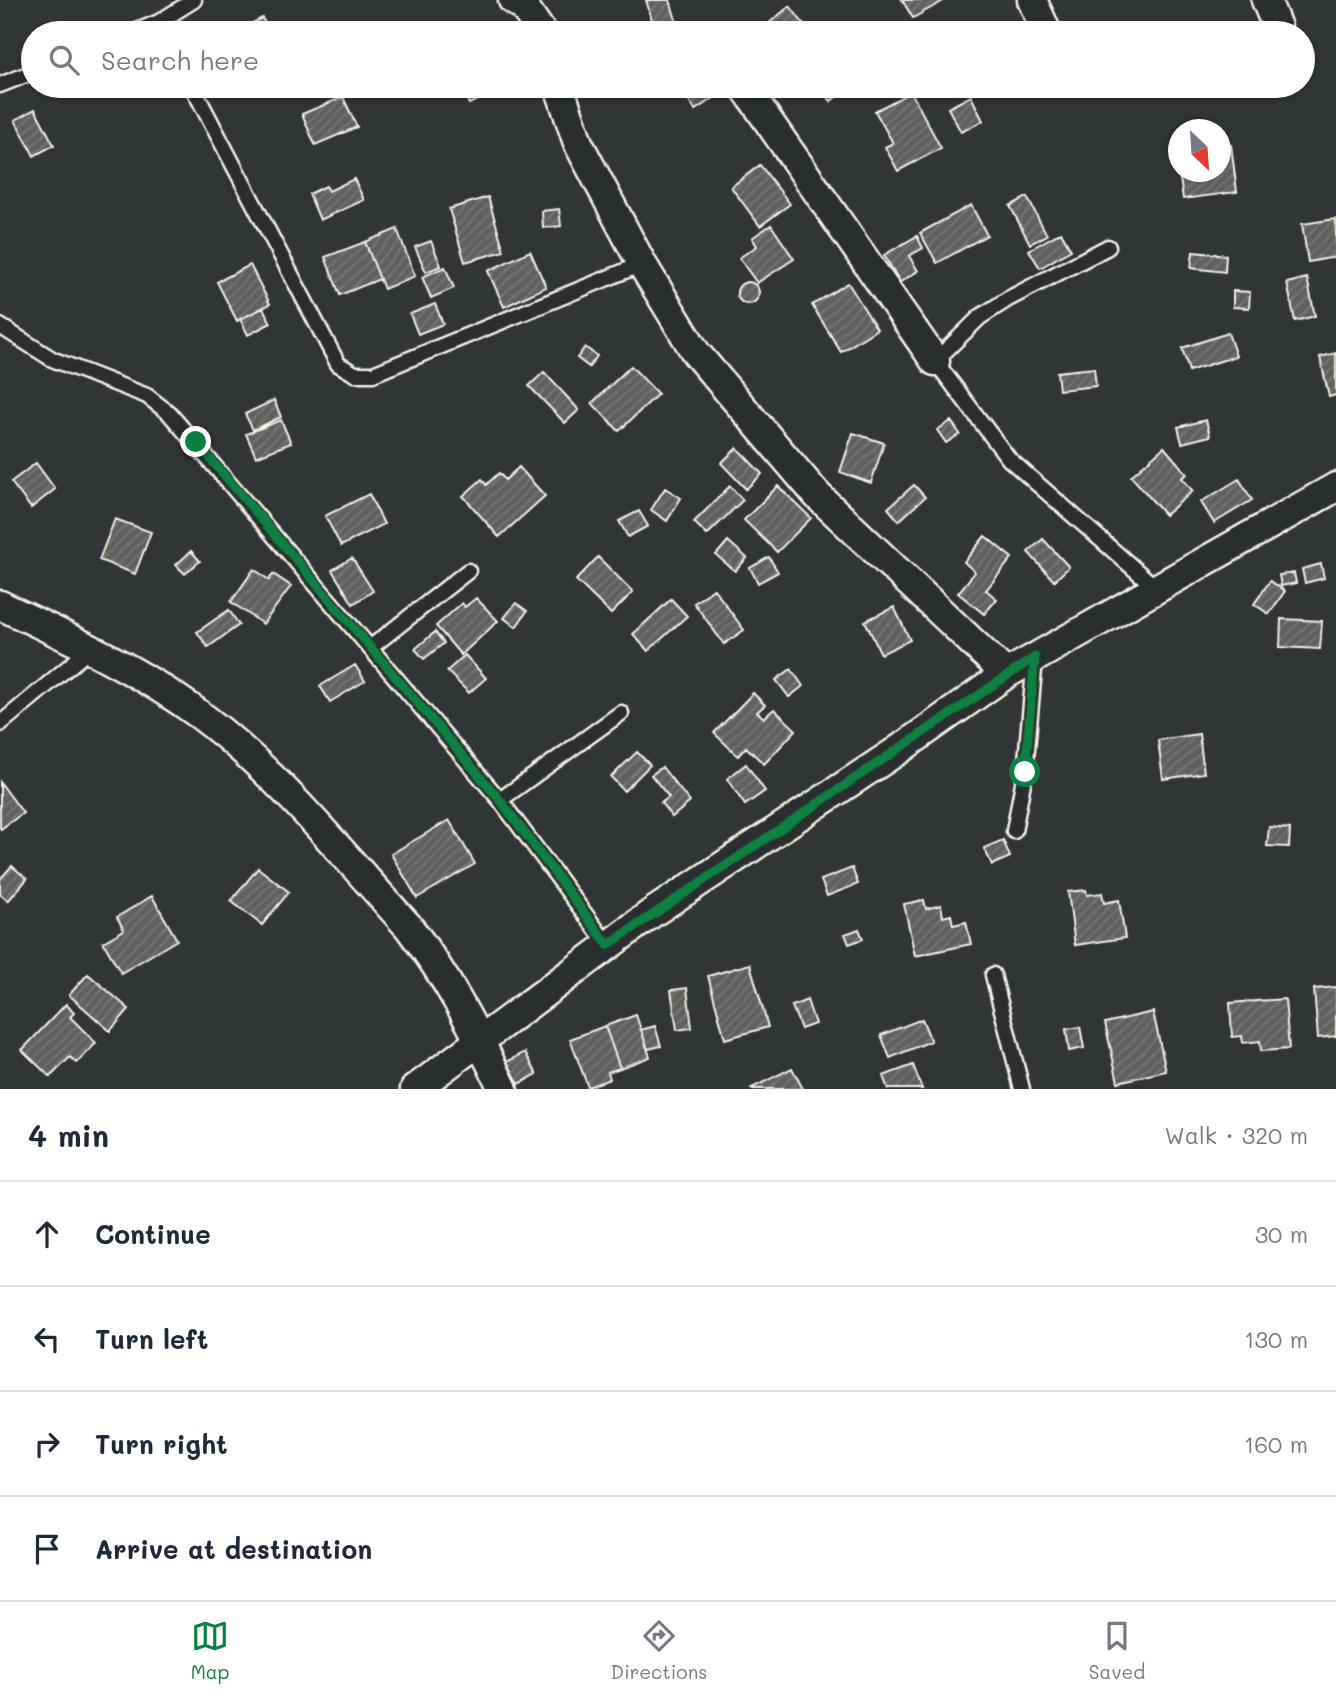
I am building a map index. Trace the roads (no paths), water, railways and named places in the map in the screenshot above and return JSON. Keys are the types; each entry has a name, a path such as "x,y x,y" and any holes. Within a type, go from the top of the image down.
{"street":[{"path":"513,0 524,7 534,21"},
{"path":"1032,0 1042,21"},
{"path":"1266,0 1275,21"},
{"path":"563,98 578,142 642,264 696,353 817,495 1006,674"},
{"path":"752,98 935,361"},
{"path":"415,1089 608,945 1006,674 1336,487"},
{"path":"0,605 130,670 200,715 249,757 408,926 429,953 480,1040 503,1089"}],"lane":[{"path":"170,21 194,0"},
{"path":"0,85 21,77"},
{"path":"198,98 338,364 355,374 373,373 642,264"},
{"path":"1108,247 1031,284 980,317 935,361 1009,459 1156,588"},
{"path":"0,326 52,359 147,396 169,413 500,800 608,945"},
{"path":"370,648 468,570"},
{"path":"0,724 89,650"},
{"path":"1014,831 1025,772 1035,657"},
{"path":"500,800 621,713"},
{"path":"993,975 1022,1089"}]}
